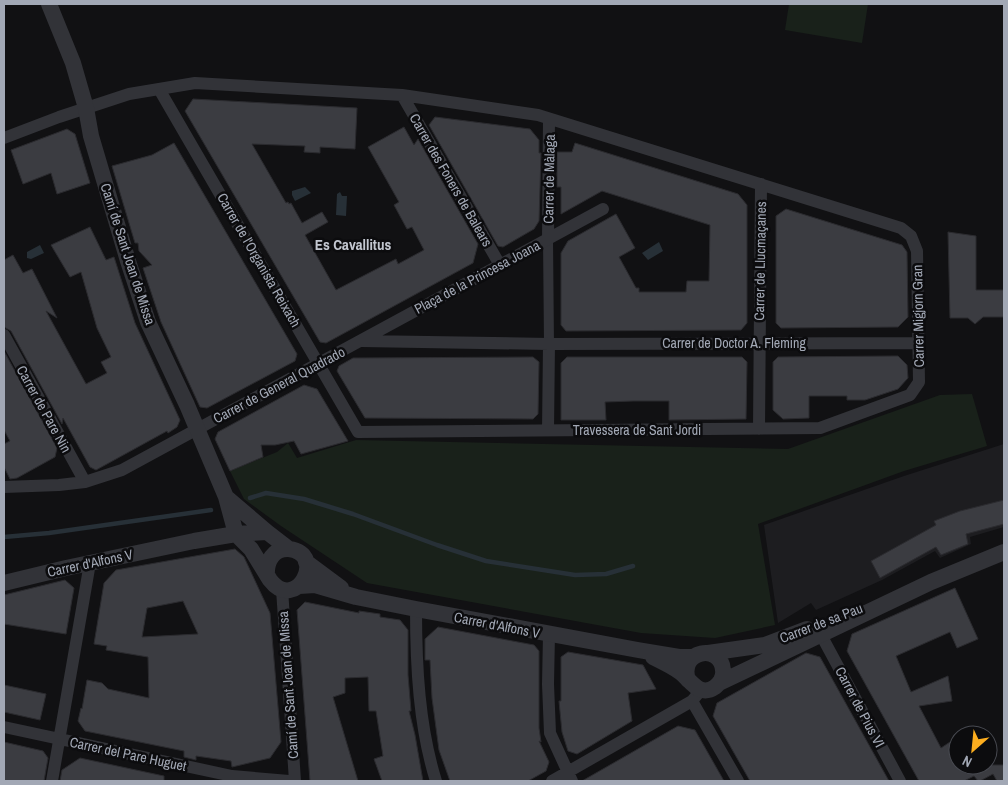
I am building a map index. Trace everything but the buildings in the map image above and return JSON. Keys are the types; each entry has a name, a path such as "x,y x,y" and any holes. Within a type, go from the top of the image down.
{"street":[{"name":"Camí de Sant Joan de Missa","path":"50,4 73,63 86,108 94,146 148,322 198,429 226,497 236,534 251,549 268,575"},
{"path":"4,138 129,94 195,83 402,94 538,115 761,184"},
{"name":"Carrer de l'Organista Reixach","path":"158,89 358,432"},
{"name":"Carrer des Foners de Balears","path":"402,94 500,265"},
{"name":"Carrer de Màlaga","path":"548,240 550,119"},
{"name":"Carrer Migjorn Gran","path":"761,184 901,228 912,236 917,251 919,382 910,395"},
{"name":"Carrer de Llucmaçanes","path":"759,429 761,184"},
{"path":"548,240 603,210"},
{"name":"Plaça de la Princesa Joana","path":"360,341 548,240 549,344"},
{"name":"Carrer de Pare Nin","path":"4,335 85,482"},
{"path":"360,341 549,344 548,430"},
{"name":"Carrer de General Quadrado","path":"4,487 85,482 122,470 360,341"},
{"name":"Carrer de Doctor A. Fleming","path":"549,344 919,343"},
{"name":"Travessera de Sant Jordi","path":"358,432 820,428 910,395"},
{"name":"Camí de Sant Joan de Missa","path":"226,497 289,549"},
{"path":"236,534 267,532"},
{"name":"Carrer d'Alfons V","path":"4,583 90,563 236,534"},
{"path":"289,549 299,553 306,562 306,578 299,586 291,590 282,589 273,584 268,575 270,559 278,551 289,549"},
{"name":"Carrer de sa Pau","path":"701,655 765,645 1004,552"},
{"name":"Carrer d'Alfons V","path":"306,562 356,597"},
{"path":"52,781 90,563"},
{"name":"Carrer de sa Pau","path":"719,683 931,582"},
{"name":"Carrer d'Alfons V","path":"299,586 315,585 356,597 416,610 638,650 680,657 701,655"},
{"name":"Camí de Sant Joan de Missa","path":"282,589 295,781"},
{"path":"416,610 416,646 420,696 427,743 436,781"},
{"path":"549,634 548,684 550,733 570,777"},
{"name":"Carrer de Pius VI","path":"820,634 900,781"},
{"name":"Carrer d'Alfons V","path":"638,650 665,662 683,674 694,690"},
{"path":"552,781 570,777 694,690 711,689 719,683 723,674 722,665 716,657 701,655 687,665 686,670 694,690 738,781"},
{"name":"Carrer del Pare Huguet","path":"4,727 253,780 289,781"}],"shaded area":[{"path":"789,4 868,4 862,43 785,30"},
{"path":"305,187 311,193 295,201 292,191"},
{"path":"340,192 342,196 347,196 346,216 336,215 337,194"},
{"path":"659,242 663,251 648,260 642,253"},
{"path":"40,245 44,253 31,259 27,258 27,252"},
{"path":"972,394 987,446 904,471 758,524 775,625 715,638 641,633 367,583 244,499 230,471 277,452 288,443 297,458 356,440 788,449 940,395"},
{"path":"1004,444 1004,527 970,537 971,544 940,558 935,551 882,580 816,610 811,603 778,623 764,525 904,476"}],"waterway":[{"path":"250,498 266,493 304,499 353,514 486,561 575,575 606,574 633,566"},
{"path":"4,537 49,533 211,510"}],"district":[{"name":"Es Cavallitus","path":"353,244"}]}
